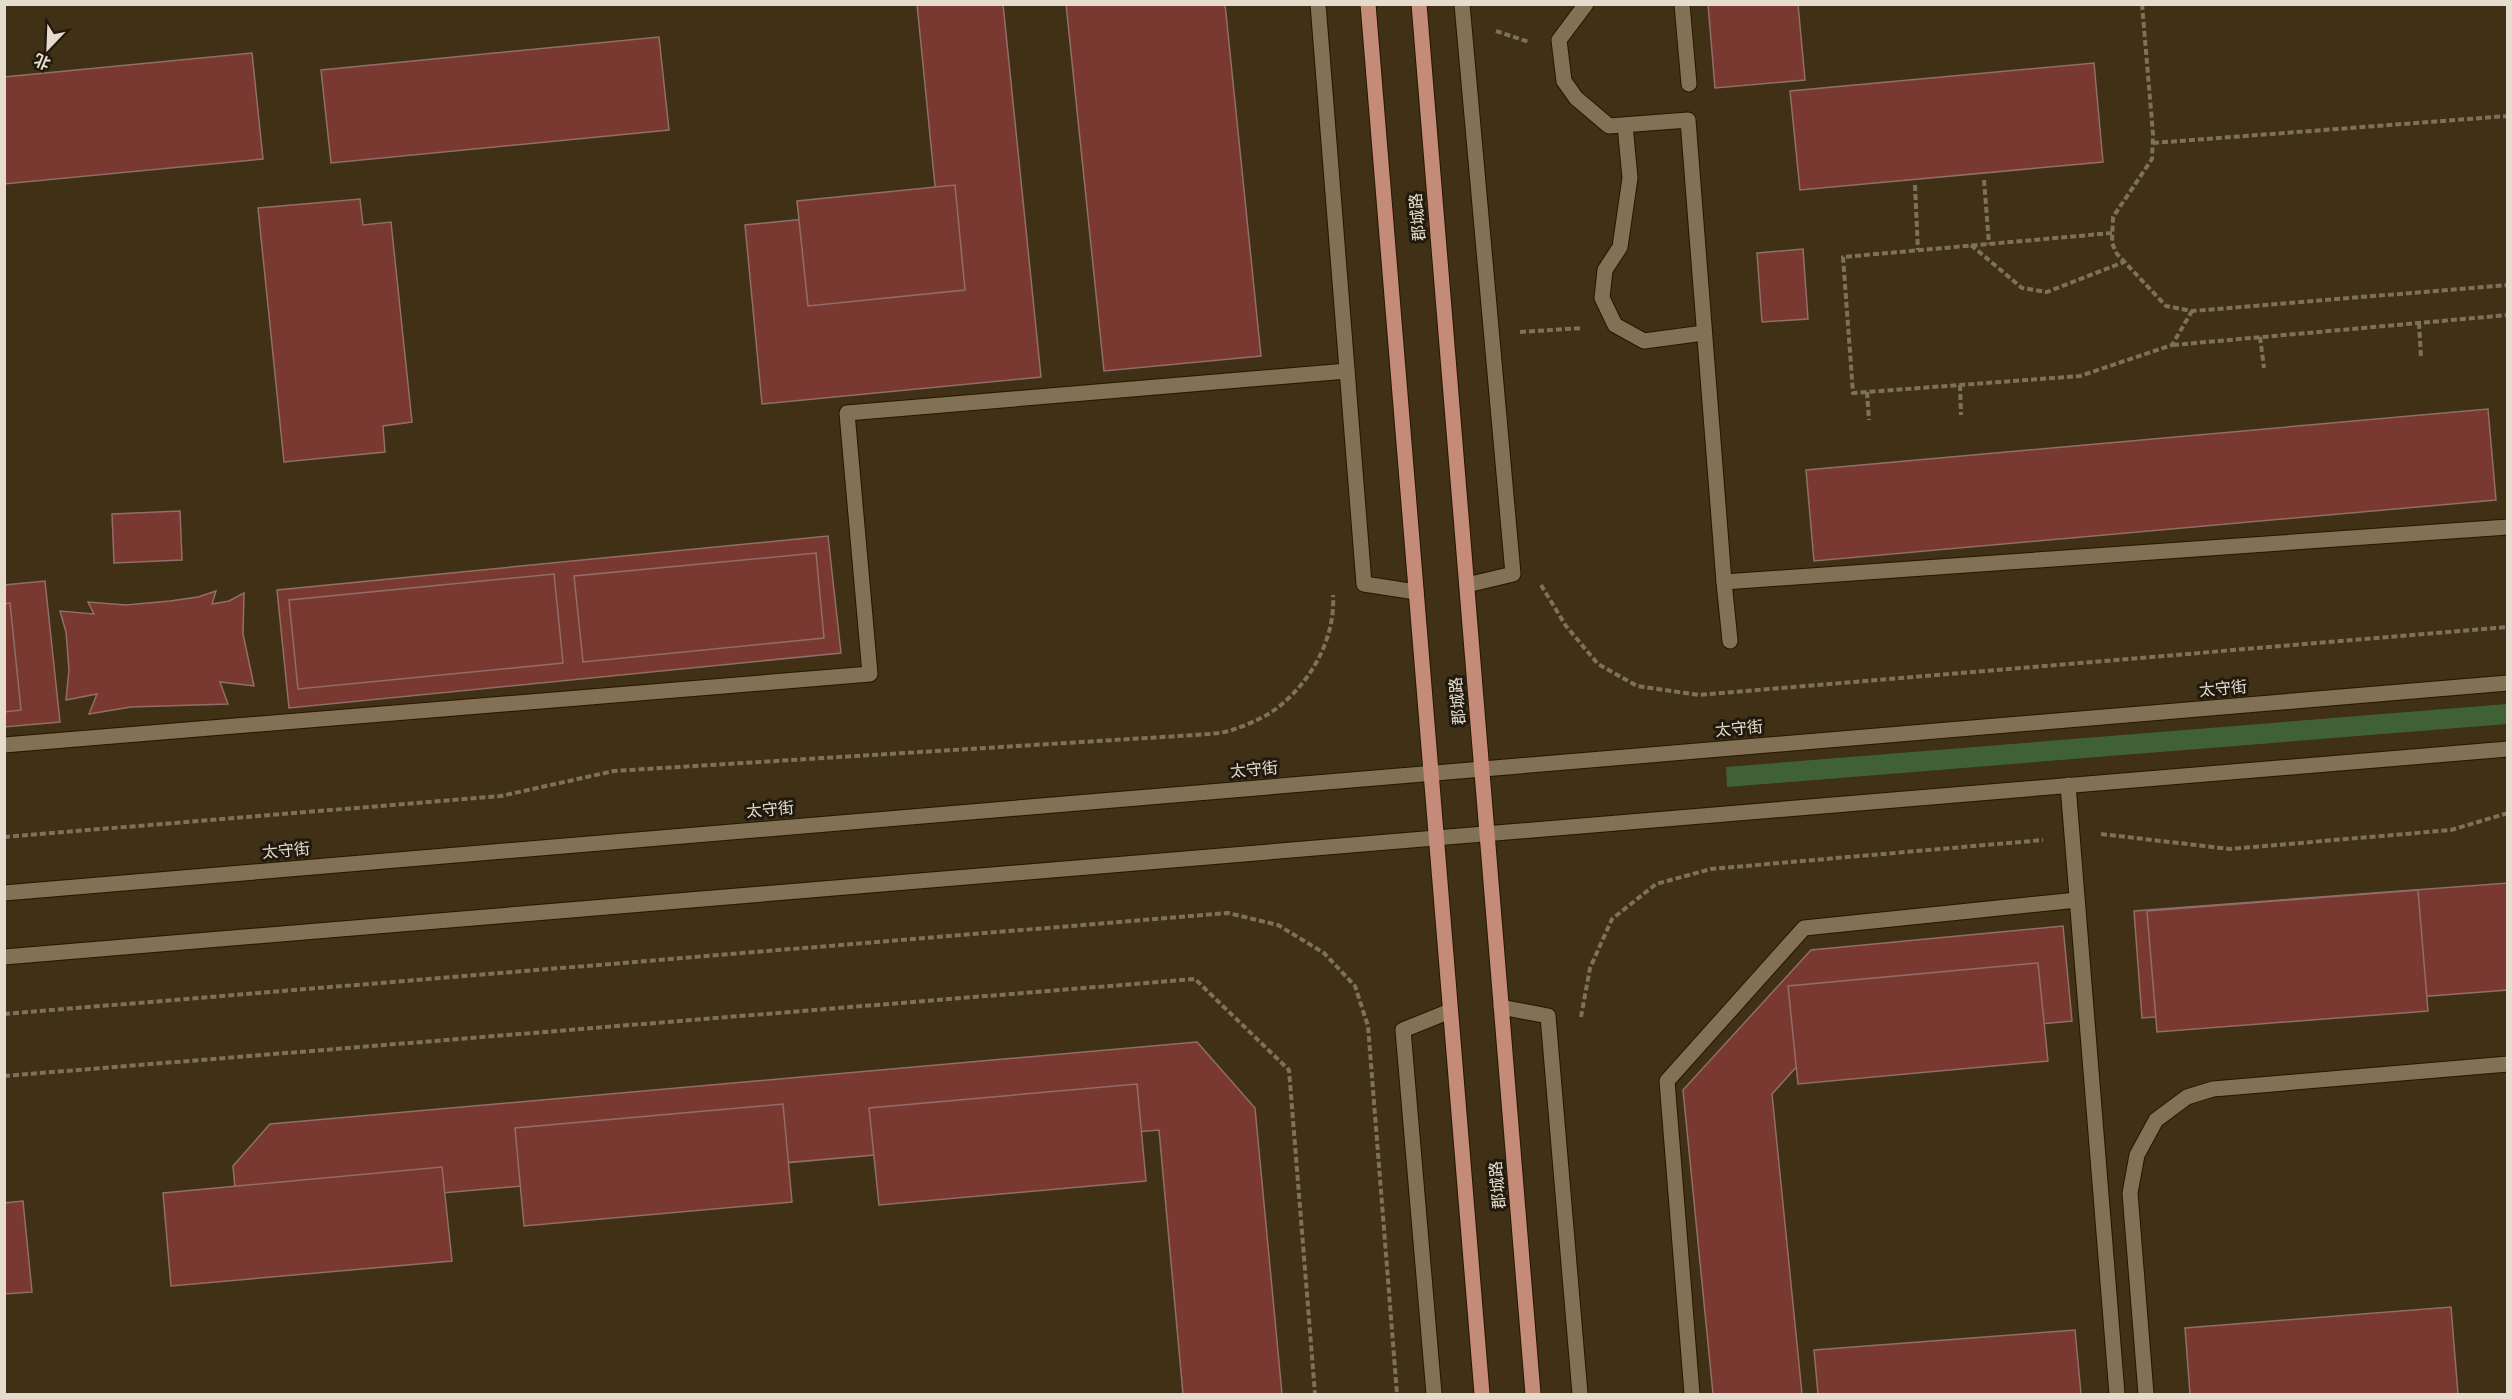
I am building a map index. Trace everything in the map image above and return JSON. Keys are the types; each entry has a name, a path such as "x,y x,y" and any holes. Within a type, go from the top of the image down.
{"main road":[{"name":"郡城路","path":"1368,4 1482,1395"},
{"name":"郡城路","path":"1419,4 1533,1395"}],"street":[{"path":"1318,4 1364,584 1416,592"},
{"path":"1462,4 1513,574 1467,585"},
{"path":"1586,4 1559,40 1564,81 1576,99 1609,126 1688,120 1730,641"},
{"path":"1682,4 1689,84"},
{"path":"1625,125 1630,178 1620,247 1605,270 1602,298 1615,325 1644,341 1704,333"},
{"path":"4,745 870,674 847,413 1347,371"},
{"path":"1724,582 2508,527"},
{"name":"太守街","path":"4,893 2508,683"},
{"path":"4,957 2508,749"},
{"path":"2068,785 2117,1395"},
{"path":"1692,1395 1667,1081 1804,928 2077,900"},
{"path":"1502,1007 1548,1017 1580,1395"},
{"path":"1434,1395 1403,1030 1450,1011"},
{"path":"2146,1395 2130,1194 2138,1155 2156,1120 2187,1097 2213,1089 2508,1064"}],"path":[{"path":"2142,4 2153,143 2152,159 2113,217 2112,243 2124,262 2166,306 2192,311 2508,285"},
{"path":"1494,22 1496,42"},
{"path":"2153,143 2508,116"},
{"path":"1984,180 1989,244"},
{"path":"1915,185 1918,250"},
{"path":"2112,233 1843,257 1853,393 2080,376 2172,345 2508,315"},
{"path":"1971,246 2022,288 2047,292 2124,262"},
{"path":"2172,345 2192,311"},
{"path":"2420,323 2421,357"},
{"path":"1520,344 1519,332 1615,325"},
{"path":"2260,337 2264,368"},
{"path":"1960,385 1961,415"},
{"path":"1868,392 1869,420"},
{"path":"1539,582 1566,626 1598,664 1637,686 1699,695 2508,627"},
{"path":"1581,1028 1590,968 1612,919 1656,884 1711,869 2104,834 2230,849 2451,830 2508,813"},
{"path":"4,1014 1228,913 1278,926 1324,953 1355,986 1368,1026 1397,1395"},
{"path":"4,1076 1196,979 1288,1070 1315,1395"}],"green space":[{"path":"2507,704 2507,724 1727,787 1726,767"}],"building":[{"path":"917,4 1003,4 1041,377 762,404 745,225 937,206"},
{"path":"1066,4 1225,4 1261,356 1104,371"},
{"path":"1708,4 1798,4 1805,80 1715,88"},
{"path":"659,37 669,130 331,163 321,70"},
{"path":"252,53 263,159 4,184 4,77"},
{"path":"2094,63 2103,162 1800,190 1790,91"},
{"path":"955,185 965,290 808,306 797,201"},
{"path":"360,199 363,225 391,222 412,422 383,426 385,452 284,462 258,208"},
{"path":"1803,249 1808,319 1762,322 1757,253"},
{"path":"2488,409 2496,500 1814,561 1806,470"},
{"path":"180,511 182,560 114,563 112,514"},
{"path":"828,536 841,653 289,708 277,590"},
{"path":"816,553 824,638 583,662 574,576"},
{"path":"554,574 563,663 298,689 289,600"},
{"path":"45,581 60,722 4,727 4,585"},
{"path":"216,591 212,604 229,601 244,593 243,634 254,686 220,682 228,704 131,707 89,714 97,694 66,700 69,670 66,632 60,611 94,614 88,602 126,605 198,597"},
{"path":"10,603 21,710 4,712 4,604"},
{"path":"2508,883 2508,990 2142,1018 2134,911"},
{"path":"2418,890 2428,1011 2157,1032 2147,911"},
{"path":"2063,926 2072,1021 1820,1045 1819,1042 1772,1094 1802,1394 1713,1394 1683,1090 1811,950"},
{"path":"2038,963 2048,1061 1798,1084 1788,986"},
{"path":"1197,1042 1255,1108 1282,1394 1183,1394 1159,1130 237,1211 233,1166 270,1124"},
{"path":"1137,1084 1146,1181 879,1205 869,1108"},
{"path":"783,1104 792,1202 524,1226 515,1128"},
{"path":"442,1167 452,1261 171,1286 163,1193"},
{"path":"23,1201 32,1292 4,1294 4,1203"},
{"path":"2451,1307 2458,1394 2190,1394 2185,1328"},
{"path":"2075,1330 2081,1394 1818,1394 1814,1350"}]}
